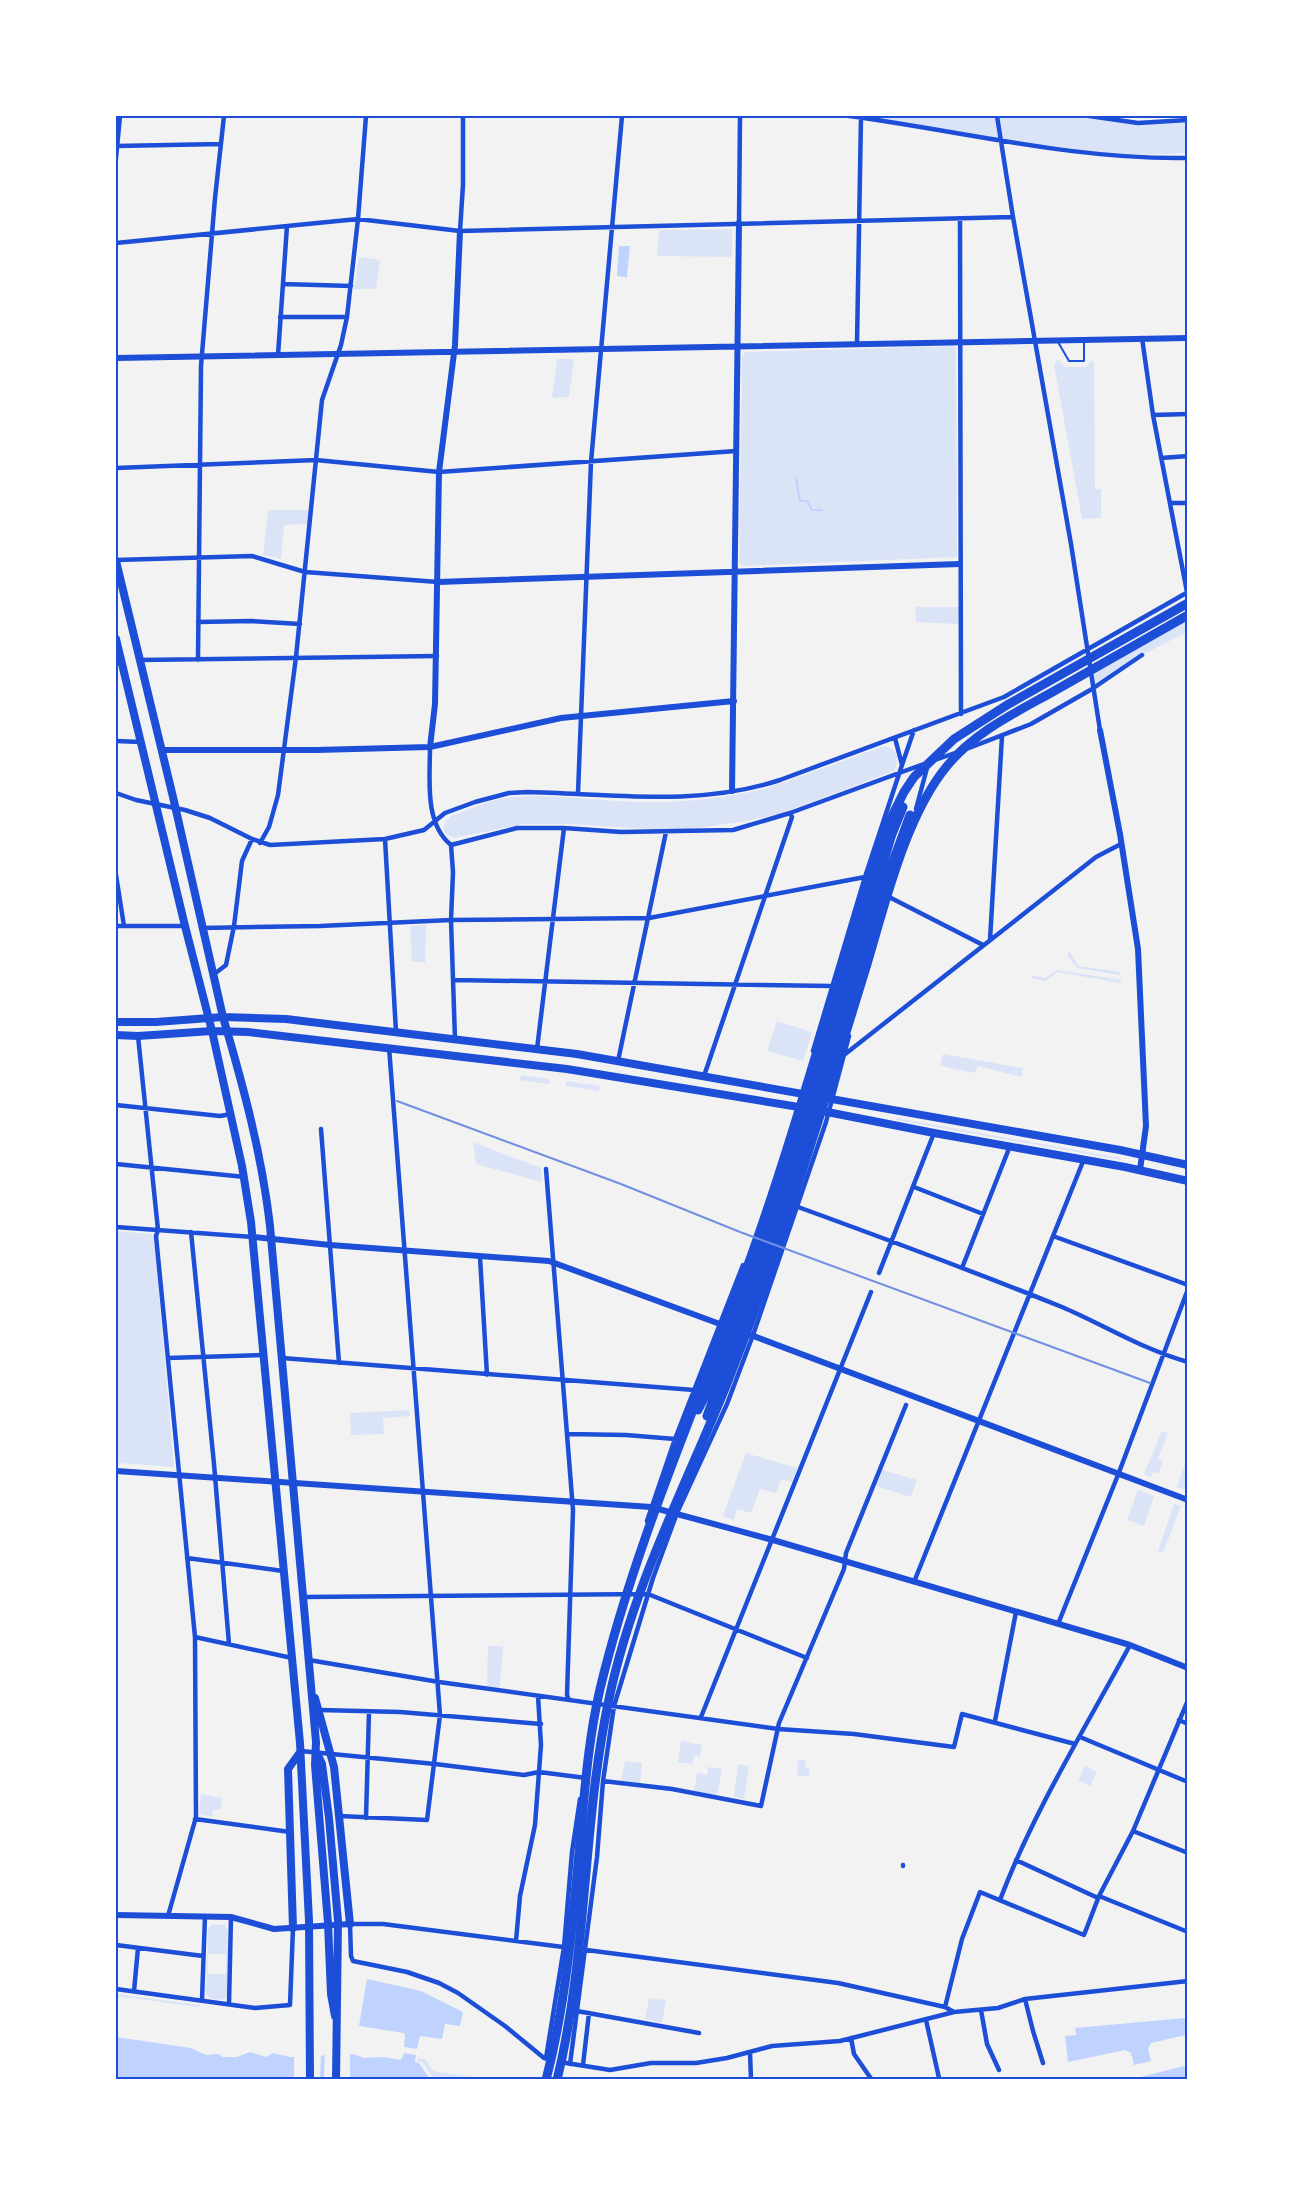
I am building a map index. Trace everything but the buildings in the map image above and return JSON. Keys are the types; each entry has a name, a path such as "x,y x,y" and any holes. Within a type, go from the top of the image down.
{"highway":[{"path":"116,561 223,1017 286,1020 396,1032 618,1061 1144,1155 1188,1165"},
{"path":"546,2079 566,1973 589,1750 599,1693 625,1599 664,1483 743,1281 781,1173 890,822 914,777 947,745 1007,705 1188,603"},
{"path":"557,2079 568,2031 577,1974 597,1773 609,1697 637,1602 681,1489 791,1176 882,882 903,831 933,778 957,755 996,725 1188,615"},
{"path":"116,639 118,661 141,742 154,803 212,1031 389,1047 606,1075 829,1112 1188,1180"},
{"path":"882,882 892,834 908,797 923,773 947,745"},
{"path":"681,1489 726,1386 793,1202 910,831 931,788 957,755"},
{"path":"664,1483 712,1380 791,1176"}],"main road":[{"path":"116,1022 156,1022 223,1017 261,1169 271,1240 304,1597 317,1752 315,1765 331,1994 335,2016"},
{"path":"116,1035 138,1036 212,1031 244,1177 253,1237 301,1751 309,1921 310,2079"},
{"path":"312,1690 332,1754 350,1924"},
{"path":"293,1928 288,1769 301,1751"},
{"path":"317,1752 322,1764 333,1853 338,1941 335,2016 336,2079"}],"street":[{"path":"116,158 120,116"},
{"path":"198,660 201,357 224,116"},
{"path":"260,843 269,827 278,795 300,624 322,400 338,354 347,317 366,116"},
{"path":"455,1039 451,845 442,838 432,814 430,747 437,656 440,472 454,352 463,185 464,116"},
{"path":"578,793 591,462 622,116"},
{"path":"732,791 740,116"},
{"path":"849,116 1001,142 1141,158 1188,158"},
{"path":"997,116 1036,340 1092,689 1138,949 1146,1126 1144,1155 1140,1170"},
{"path":"1089,116 1138,123 1188,120"},
{"path":"857,343 861,117"},
{"path":"116,146 221,144"},
{"path":"116,243 358,219 460,231 1013,217"},
{"path":"960,219 961,714"},
{"path":"278,355 287,226"},
{"path":"283,284 351,286"},
{"path":"280,317 347,317"},
{"path":"116,358 601,350 1084,338 1188,338"},
{"path":"116,793 210,818 252,840 270,845 385,839 424,830 445,813 509,793 578,793 658,797 732,791 767,784 1005,697 1187,592 1152,415 1142,338"},
{"path":"1152,415 1188,414"},
{"path":"116,468 316,460 440,472 736,451"},
{"path":"1161,458 1188,456"},
{"path":"1170,503 1188,503"},
{"path":"116,561 252,556 305,572 438,582 960,564"},
{"path":"198,622 251,621 300,624"},
{"path":"451,845 518,828 621,832 734,830 790,813 1031,724 1092,689 1142,655"},
{"path":"140,660 437,656"},
{"path":"161,750 430,747 581,716 734,701"},
{"path":"759,1228 831,986 914,730"},
{"path":"990,940 1002,736"},
{"path":"896,738 902,765"},
{"path":"116,741 141,742"},
{"path":"570,2064 614,1706 648,1594 677,1513 727,1404 798,1206 829,1112 928,763"},
{"path":"704,1076 792,817 790,813"},
{"path":"537,1049 564,828"},
{"path":"618,1061 666,832"},
{"path":"385,839 396,1032"},
{"path":"213,975 226,965 234,926 242,861 252,840"},
{"path":"844,1055 1096,857 1121,844"},
{"path":"116,875 124,926"},
{"path":"201,928 320,926 451,920 649,918 865,877"},
{"path":"891,898 983,945"},
{"path":"116,926 185,926"},
{"path":"454,980 636,981 831,986"},
{"path":"138,1036 195,1637 195,1819 168,1916"},
{"path":"339,1816 427,1820 440,1715 389,1047"},
{"path":"116,1105 220,1116 231,1114"},
{"path":"321,1129 339,1363"},
{"path":"879,1273 934,1133"},
{"path":"962,1268 1010,1146"},
{"path":"914,1582 1083,1159"},
{"path":"116,1164 244,1177"},
{"path":"546,1169 573,1501 567,1695 569,1700"},
{"path":"914,1187 983,1214"},
{"path":"798,1206 1030,1294 1098,1322 1164,1355 1188,1362"},
{"path":"116,1227 554,1262 1188,1500"},
{"path":"191,1232 229,1644"},
{"path":"1053,1236 1188,1287 1118,1475 1058,1624"},
{"path":"546,2058 564,1947 572,1852 594,1703 623,1594 651,1507 675,1439 750,1248"},
{"path":"480,1257 487,1375"},
{"path":"701,1717 872,1292"},
{"path":"168,1358 264,1355"},
{"path":"282,1358 694,1390"},
{"path":"301,1751 524,1775 539,1772 583,1777 672,1789 761,1806 778,1729 846,1562 846,1553 906,1404"},
{"path":"567,1434 609,1434 675,1439"},
{"path":"116,1471 651,1507 1130,1645 1188,1668"},
{"path":"187,1558 283,1570"},
{"path":"304,1597 648,1594 807,1658"},
{"path":"995,1721 1016,1611"},
{"path":"195,1637 292,1658"},
{"path":"1000,1900 1040,1809 1130,1645"},
{"path":"309,1659 439,1682 778,1729 842,1733 954,1747 962,1714 1075,1744"},
{"path":"516,1941 520,1896 535,1825 541,1724 538,1696"},
{"path":"945,2007 962,1939 980,1892 1084,1935 1099,1897 1133,1831 1188,1700"},
{"path":"320,1710 440,1715 541,1724"},
{"path":"366,1818 369,1712"},
{"path":"1179,1720 1188,1724"},
{"path":"1080,1737 1188,1782"},
{"path":"195,1819 291,1832"},
{"path":"1133,1831 1188,1853"},
{"path":"1016,1860 1099,1897 1188,1932"},
{"path":"116,1915 231,1917 274,1929 383,1924 837,1983 945,2007 954,2012"},
{"path":"202,2000 206,1916"},
{"path":"229,2004 231,1917"},
{"path":"350,1924 353,1961 407,1972 439,1983 486,2012 546,2058 610,2070 651,2062 696,2063 727,2058 772,2046 814,2044 851,2038 954,2012 998,2008 1025,1998 1188,1982"},
{"path":"116,1989 255,2008 290,2005 293,1928"},
{"path":"116,1945 204,1956"},
{"path":"134,1991 138,1948"},
{"path":"1025,1998 1044,2063"},
{"path":"981,2010 987,2044 993,2052 999,2070"},
{"path":"577,2011 699,2033"},
{"path":"583,2065 589,2013"},
{"path":"926,2020 939,2078"},
{"path":"851,2038 854,2054 872,2079"},
{"path":"750,2052 751,2079"}],"lane":[{"path":"1056,339 1069,361 1084,361 1084,338"}],"shaded area":[{"path":"869,116 1066,116 1140,124 1187,123 1187,153 1108,153 1068,150 1027,145"},
{"path":"732,229 732,257 657,256 659,230"},
{"path":"359,257 380,260 376,289 354,289"},
{"path":"954,346 956,349 957,557 743,566 739,563 742,356 746,352"},
{"path":"557,359 574,359 569,397 552,398"},
{"path":"1058,359 1065,367 1086,367 1094,361 1095,489 1101,489 1101,518 1082,519 1054,365"},
{"path":"268,510 309,510 308,524 284,525 281,559 263,555"},
{"path":"915,607 960,607 958,624 916,622"},
{"path":"1187,617 1187,632 1142,655 1092,689 1091,673"},
{"path":"884,746 892,749 897,755 894,771 779,814 747,821 691,829 524,824 454,838 446,834 444,829 445,822 451,816 488,802 512,797 544,796 656,802 689,801 739,794 771,787"},
{"path":"426,925 425,963 412,961 410,926"},
{"path":"1070,952 1078,966 1120,972 1120,975 1077,968 1067,955"},
{"path":"1057,970 1121,980 1121,983 1057,972 1046,981 1031,978 1033,975 1045,978"},
{"path":"777,1021 812,1032 803,1061 767,1051"},
{"path":"943,1054 1023,1068 1022,1077 978,1066 975,1073 940,1066"},
{"path":"521,1075 550,1079 549,1084 520,1080"},
{"path":"566,1081 600,1086 599,1091 566,1086"},
{"path":"896,1118 1121,1158 1121,1160 896,1120"},
{"path":"473,1142 541,1168 542,1182 476,1164"},
{"path":"116,1231 154,1236 174,1467 116,1463"},
{"path":"409,1410 410,1416 383,1418 384,1434 351,1435 350,1413"},
{"path":"1162,1431 1168,1433 1158,1459 1163,1461 1158,1474 1153,1472 1151,1477 1144,1474"},
{"path":"746,1453 797,1468 792,1482 781,1479 776,1493 760,1489 751,1513 737,1509 734,1520 723,1515"},
{"path":"1187,1458 1187,1484 1185,1490 1177,1487"},
{"path":"882,1470 917,1480 911,1497 876,1486"},
{"path":"1138,1490 1154,1496 1144,1526 1127,1520"},
{"path":"1174,1504 1181,1506 1163,1553 1158,1551"},
{"path":"488,1646 503,1646 500,1687 498,1688 487,1687"},
{"path":"681,1741 702,1745 700,1757 694,1756 692,1764 678,1762"},
{"path":"798,1759 806,1760 805,1768 810,1769 809,1777 797,1775"},
{"path":"625,1761 642,1763 640,1783 621,1781"},
{"path":"738,1764 749,1766 744,1799 734,1797"},
{"path":"1085,1766 1097,1772 1090,1786 1078,1780"},
{"path":"708,1767 722,1769 717,1795 694,1791 697,1773 707,1775"},
{"path":"201,1794 222,1798 221,1809 213,1810 212,1816 214,1817 199,1814"},
{"path":"212,1924 224,1925 228,1930 227,1996 223,2000 209,1998 206,1992 208,1929","holes":["208,1954 226,1954 226,1974 208,1974"]},
{"path":"116,1994 200,2005 199,2007 116,1996"},
{"path":"649,1998 666,2000 662,2023 645,2019"},
{"path":"418,2058 425,2059 432,2069 438,2072 491,2079 433,2078 422,2062 417,2062"}],"water":[{"path":"619,246 630,246 627,277 617,276"},
{"path":"367,1979 421,1991 461,2011 463,2013 460,2026 445,2024 442,2039 420,2036 417,2049 404,2047 404,2033 359,2026"},
{"path":"1185,2018 1186,2035 1151,2043 1148,2049 1151,2061 1134,2065 1131,2053 1125,2050 1068,2062 1065,2036 1076,2035 1075,2028"},
{"path":"116,2037 191,2048 206,2055 218,2054 223,2057 237,2057 250,2052 266,2057 273,2053 290,2057 353,2054 364,2058 384,2057 401,2060 404,2053 416,2055 415,2062 419,2063 430,2079 116,2080"},
{"path":"1184,2066 1187,2068 1187,2079 1133,2079"}],"pier":[{"path":"350,2051 350,2079 324,2079 325,2052"},
{"path":"321,2052 320,2080 294,2079 294,2053"}],"waterway":[{"path":"796,478 800,501 807,501 812,510 822,510"}],"railway":[{"path":"397,1101 621,1184 740,1232 1150,1383"}]}
